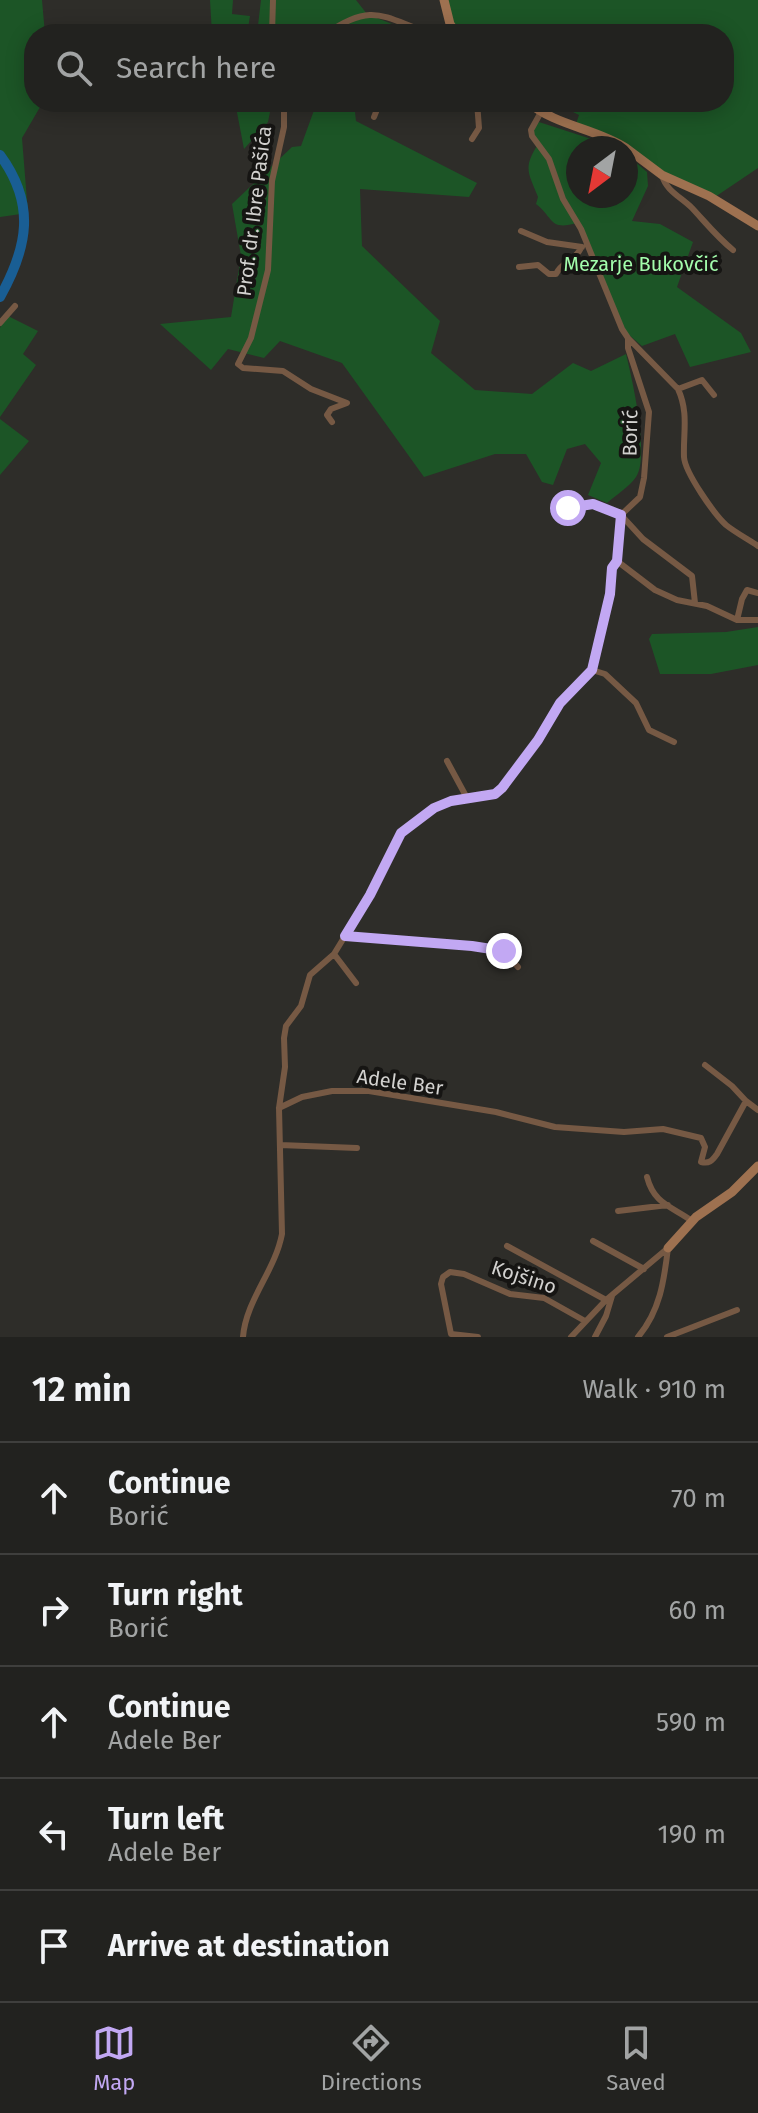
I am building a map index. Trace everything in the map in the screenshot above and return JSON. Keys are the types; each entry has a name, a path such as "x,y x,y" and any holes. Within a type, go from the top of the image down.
{"street":[{"path":"272,24 273,0"},
{"path":"444,0 450,24"},
{"path":"337,24 363,13 376,12 409,24"},
{"name":"Prof. dr. Ibre Pašića","path":"285,112 272,181 268,270 251,338 238,364 243,368 283,371 311,389 347,403 331,409 327,415 332,422"},
{"path":"374,117 376,112"},
{"path":"472,139 479,128 478,112"},
{"path":"602,136 541,112 531,130 549,159 563,199 587,241 622,329 678,389 686,418 684,462 694,483 724,524 758,546"},
{"path":"638,157 662,175 709,196 758,226"},
{"path":"662,175 665,185 733,250"},
{"path":"521,231 547,242 581,248"},
{"path":"519,267 538,265 549,274 556,274 562,264 578,256 587,241"},
{"path":"0,323 15,306"},
{"name":"Borić","path":"617,561 621,515 640,497 649,412 647,397 628,348 628,338"},
{"path":"678,389 702,380 714,395"},
{"path":"568,508 593,504 621,515 643,539 692,576 695,603"},
{"path":"243,1337 247,1315 280,1242 283,1216 279,1108 285,1067 286,1026 301,1006 310,975 334,954 370,895 401,833 434,808 451,801 495,794 502,788 538,740 560,703 592,670 610,594 612,568 617,561 655,590 677,600 695,603 737,620 758,620"},
{"path":"737,620 747,590 758,593"},
{"path":"592,670 605,674 636,703 649,730 674,742"},
{"path":"447,761 467,798"},
{"path":"345,936 504,951 518,967"},
{"path":"334,954 356,983"},
{"path":"705,1065 758,1110"},
{"name":"Adele Ber","path":"279,1108 302,1097 332,1091 369,1091 555,1127 595,1131 675,1131 701,1138 705,1147 701,1162 706,1163 712,1162 746,1101"},
{"path":"280,1145 357,1148"},
{"path":"571,1337 609,1298 668,1248 692,1221 732,1192 758,1166"},
{"path":"647,1177 656,1199 692,1221"},
{"path":"618,1211 668,1205"},
{"path":"593,1241 644,1269"},
{"name":"Kojšino","path":"507,1246 609,1298"},
{"path":"638,1337 649,1324 662,1290 668,1248"},
{"name":"Kojšino","path":"478,1337 451,1334 441,1284 443,1277 450,1272 464,1274 510,1294 544,1298 585,1321"},
{"path":"595,1336 609,1298"},
{"path":"667,1337 737,1310"}],"green space":[{"path":"0,0 42,0 44,24 24,24 24,112 37,112 22,138 28,213 0,217"},
{"path":"210,0 233,0 232,14 250,16 249,24 211,24"},
{"path":"261,0 356,0 367,14 392,24 258,24"},
{"path":"444,0 758,0 758,168 715,197 677,182 638,156 638,136 597,136 575,127 579,115 573,112 734,112 734,24 453,24"},
{"path":"237,112 270,112 268,122 244,149"},
{"path":"313,112 355,112 356,121 477,183 469,197 360,189 362,246 440,321 431,353 475,390 532,394 573,363 591,371 626,354 641,436 641,453 636,477 626,488 607,503 588,495 601,463 585,444 567,449 553,485 542,482 526,454 495,454 424,477 342,363 280,341 264,358 228,349 211,370 160,324 231,317 241,256 232,204 292,147 301,146"},
{"name":"Mezarje Bukovčić","path":"539,122 582,136 566,136 566,208 638,208 632,221 660,224 693,242 677,287 741,333 751,352 690,367 675,334 642,346 622,329 577,223 556,224 536,204 538,197 529,165 538,144 532,136 534,126"},
{"name":"Mezarje Bukovčić","path":"638,164 647,172 648,186 638,208"},
{"path":"6,315 38,331 23,354 36,365 0,417 0,328"},
{"path":"0,419 29,441 0,475"},
{"path":"758,627 758,665 711,674 660,674 649,639 652,634 726,632"}],"waterway":[{"path":"0,155 19,191 24,226 17,261 0,297"}],"route":[{"path":"504,951 345,936 401,833 434,808 451,801 495,794 538,740 560,703 592,670 610,594 612,568 617,561 621,515 593,504 568,508"}]}
